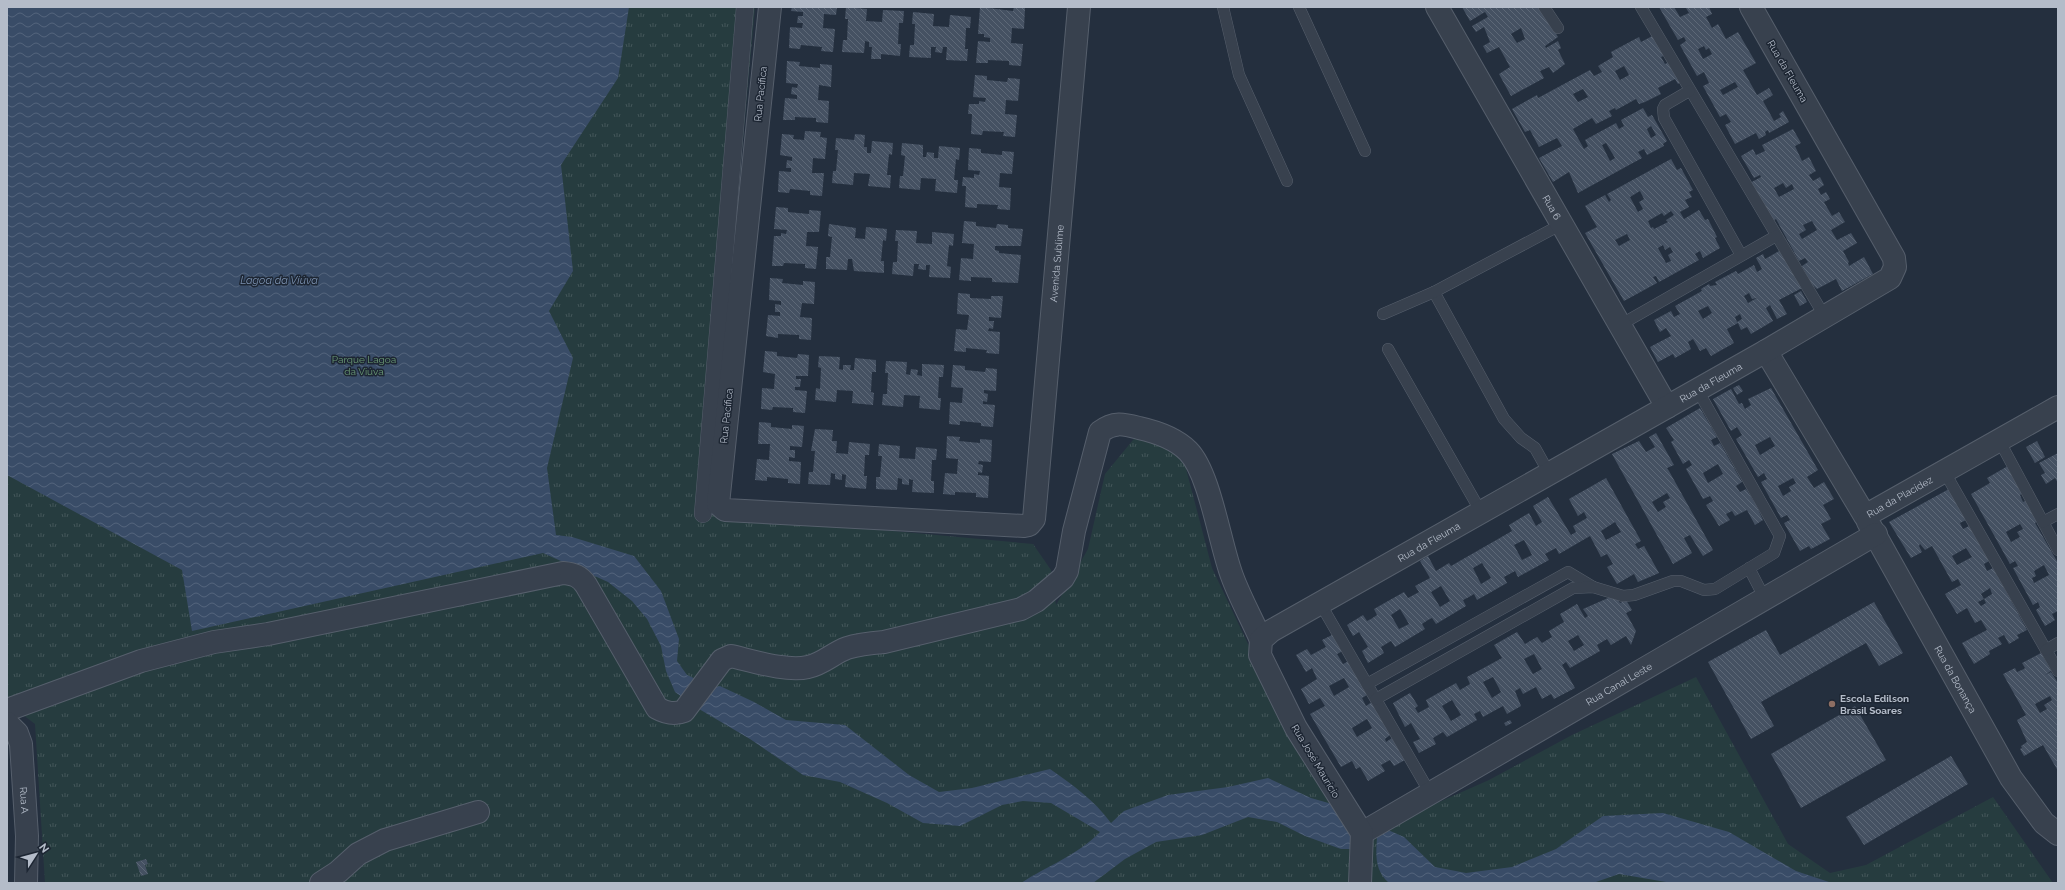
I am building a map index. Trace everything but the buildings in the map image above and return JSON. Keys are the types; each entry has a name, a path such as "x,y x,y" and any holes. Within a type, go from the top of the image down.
{"street":[{"path":"703,514 745,7"},
{"name":"Rua Pacífica","path":"770,7 718,504 725,510 1024,526 1029,525 1034,519"},
{"name":"Avenida Sublime","path":"1034,519 1078,7"},
{"name":"Rua 6","path":"1437,7 1667,407"},
{"name":"Rua da Fleuma","path":"1261,640 1271,631 1766,351 1890,278 1895,267 1894,258 1751,7"},
{"name":"Rua da Placidez","path":"1766,351 1865,516 1944,470 2058,407"},
{"name":"Rua José Maurício","path":"7,710 141,662 214,642 268,634 563,573 575,574 582,578 657,708 664,712 678,714 684,711 722,660 731,656 796,668 807,667 818,664 847,648 930,632 1021,610 1036,601 1063,578 1067,571 1074,532 1100,432 1108,426 1121,423 1158,433 1178,443 1189,452 1200,468 1232,576 1261,640 1260,654 1296,728 1362,833"},
{"name":"Rua da Bonança","path":"1865,516 2011,778 2044,823 2058,834"},
{"name":"Rua Canal Leste","path":"1362,833 1876,534"},
{"name":"Rua A","path":"7,723 17,733 21,744 27,836 26,883"},
{"path":"321,883 338,872 358,854 385,840 478,812"},
{"path":"1360,883 1362,833"}],"lane":[{"path":"1223,7 1239,75 1287,181"},
{"path":"1299,7 1365,151"},
{"path":"1544,7 1558,28"},
{"path":"1641,7 1825,317"},
{"path":"1690,91 1665,105 1663,109 1664,118 1741,255"},
{"path":"1383,314 1434,292 1562,224"},
{"path":"1620,325 1776,236"},
{"path":"1434,292 1504,419 1521,438 1535,448 1549,473"},
{"path":"1388,350 1481,512"},
{"path":"1367,684 1568,572 1593,587 1623,596 1634,595 1673,582 1681,581 1710,590 1774,553 1780,536 1697,389"},
{"path":"1998,440 2058,550"},
{"path":"1944,470 2058,671"},
{"path":"2043,522 2058,514"},
{"path":"1749,568 1765,599"},
{"path":"1376,699 1573,588 1593,587"},
{"path":"1320,603 1430,793"},
{"path":"2046,650 2058,643"}],"green space":[{"name":"Parque Lagoa da Viúva","path":"7,7 755,7 709,514 1033,544 1051,570 1056,605 1088,549 1105,474 1142,429 1184,461 1212,568 1285,722 1365,832 1394,822 1489,780 1572,735 1696,677 1788,844 1830,873 1866,865 1993,797 2053,883 45,883 35,724 14,708 7,710"}],"water":[{"name":"Lagoa da Viúva","path":"7,7 629,7 618,78 561,165 573,271 549,311 573,358 547,468 556,535 572,537 634,556 661,591 679,639 677,661 687,675 698,680 685,699 675,692 666,671 661,646 647,619 632,601 608,582 543,553 192,631 182,570 7,475"},
{"path":"720,686 754,702 786,720 845,725 909,775 939,792 972,788 1050,769 1075,787 1098,807 1111,823 1124,811 1168,795 1228,787 1268,778 1311,798 1346,808 1359,849 1341,849 1305,836 1277,822 1248,817 1202,835 1156,842 1125,859 1093,883 1021,883 1072,854 1100,832 1051,803 1023,801 1002,805 960,826 923,823 887,803 840,782 803,775 750,739 699,709 712,688"},
{"path":"1663,813 1729,832 1796,871 1832,883 1672,883 1619,874 1593,883 1389,883 1381,873 1377,862 1377,837 1388,830 1404,837 1435,867 1466,873 1512,867 1556,849 1603,816"}],"place":[{"name":"Escola Edilson Brasil Soares","path":"1832,704"}]}
